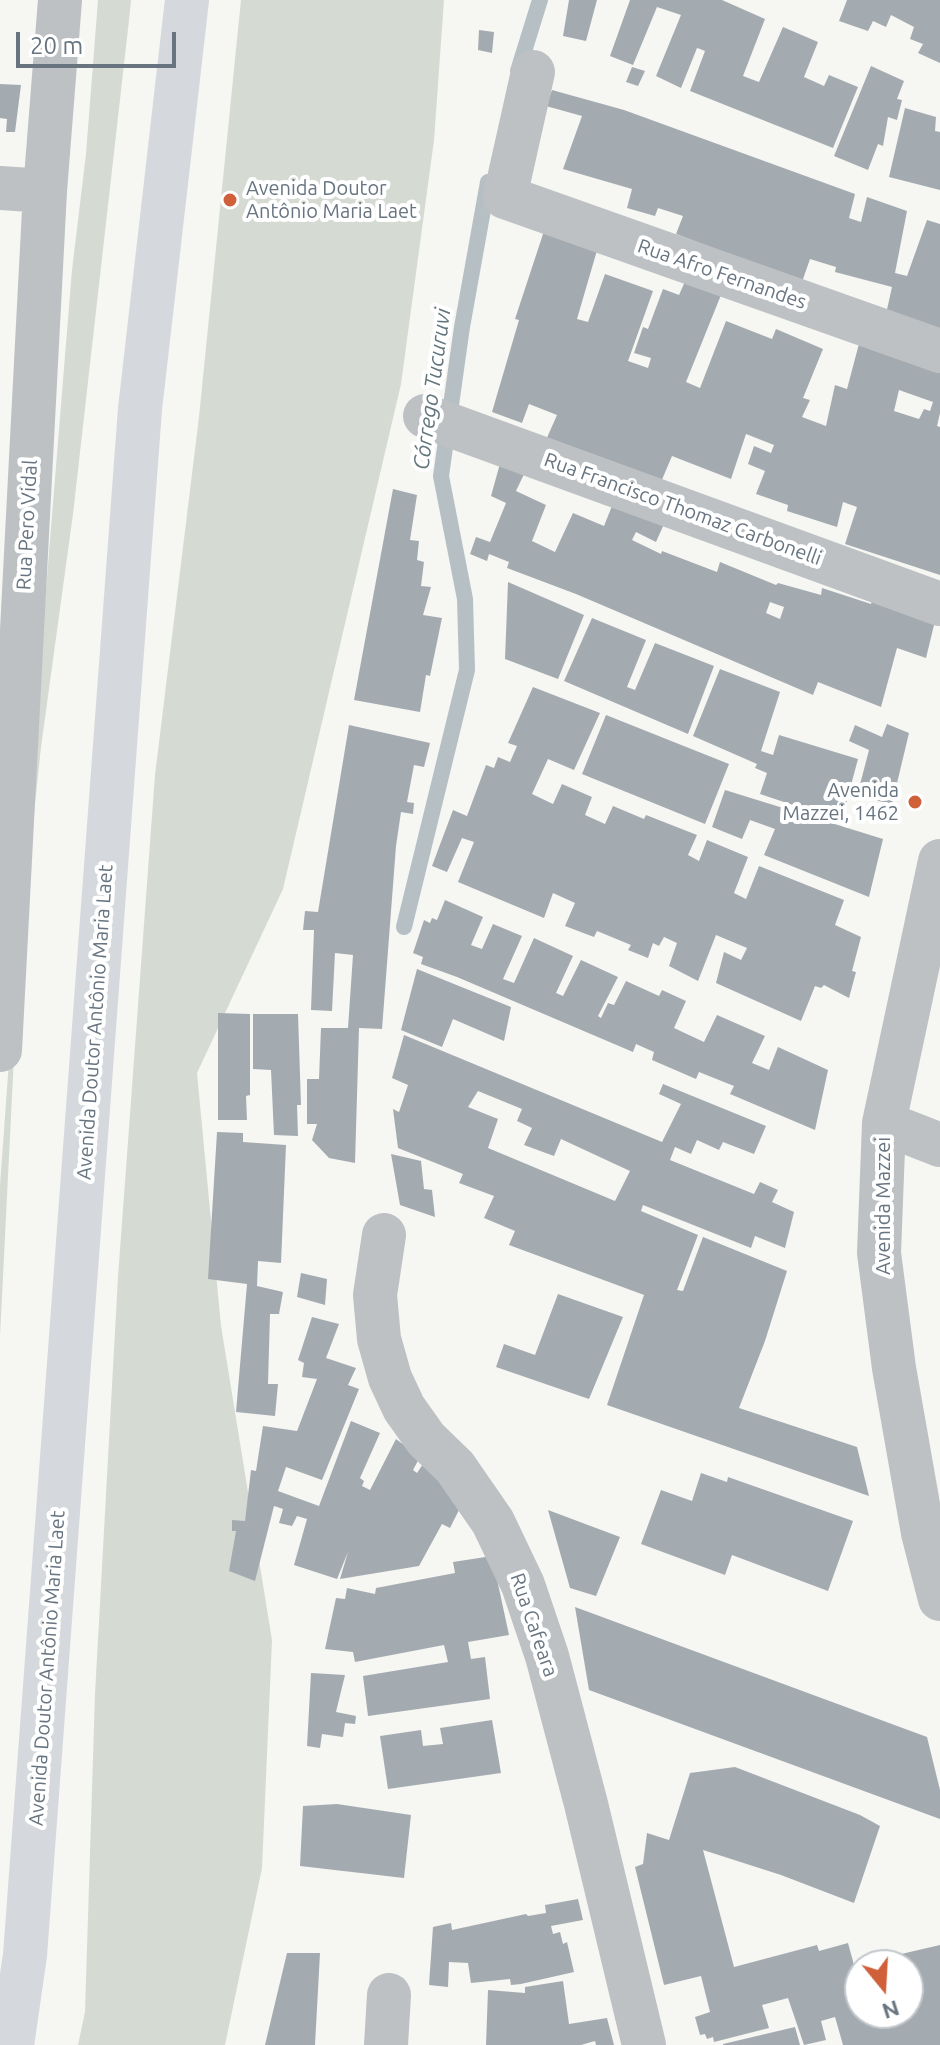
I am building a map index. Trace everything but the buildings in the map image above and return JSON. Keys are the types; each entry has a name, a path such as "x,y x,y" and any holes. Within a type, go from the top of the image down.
{"main road":[{"name":"Avenida Doutor Antônio Maria Laet","path":"12,2045 25,1955 140,409 187,0"}],"street":[{"name":"Rua Pero Vidal","path":"0,1050 45,191 60,0"},
{"name":"Rua Afro Fernandes","path":"533,72 505,197 940,351"},
{"path":"0,188 45,191"},
{"name":"Rua Francisco Thomaz Carbonelli","path":"425,416 940,604"},
{"name":"Avenida Mazzei","path":"940,861 884,1123 879,1253 896,1383 923,1533 940,1599"},
{"path":"884,1123 940,1145"},
{"name":"Rua Cafeara","path":"384,1235 375,1295 379,1339 390,1378 404,1408 426,1439 455,1467 493,1522 523,1585 547,1656 644,2045"},
{"path":"386,2045 389,1995"}],"shaded area":[{"path":"98,0 131,0 73,514 41,747 19,956 0,1336 0,1186 19,921 72,270 86,154"},
{"path":"241,0 444,0 434,140 401,384 283,889 197,1073 221,1326 272,1640 262,1868 225,2045 78,2045 85,2012 95,1694 118,1277 155,775 199,417"}],"waterway":[{"name":"Córrego Tucuruvi","path":"518,71 540,0"},
{"name":"Córrego Tucuruvi","path":"404,927 467,670 465,599 441,476 462,327 488,182"}],"place":[{"name":"Avenida Doutor Antônio Maria Laet","path":"230,200"},
{"name":"Avenida Mazzei, 1462","path":"915,802"}]}
